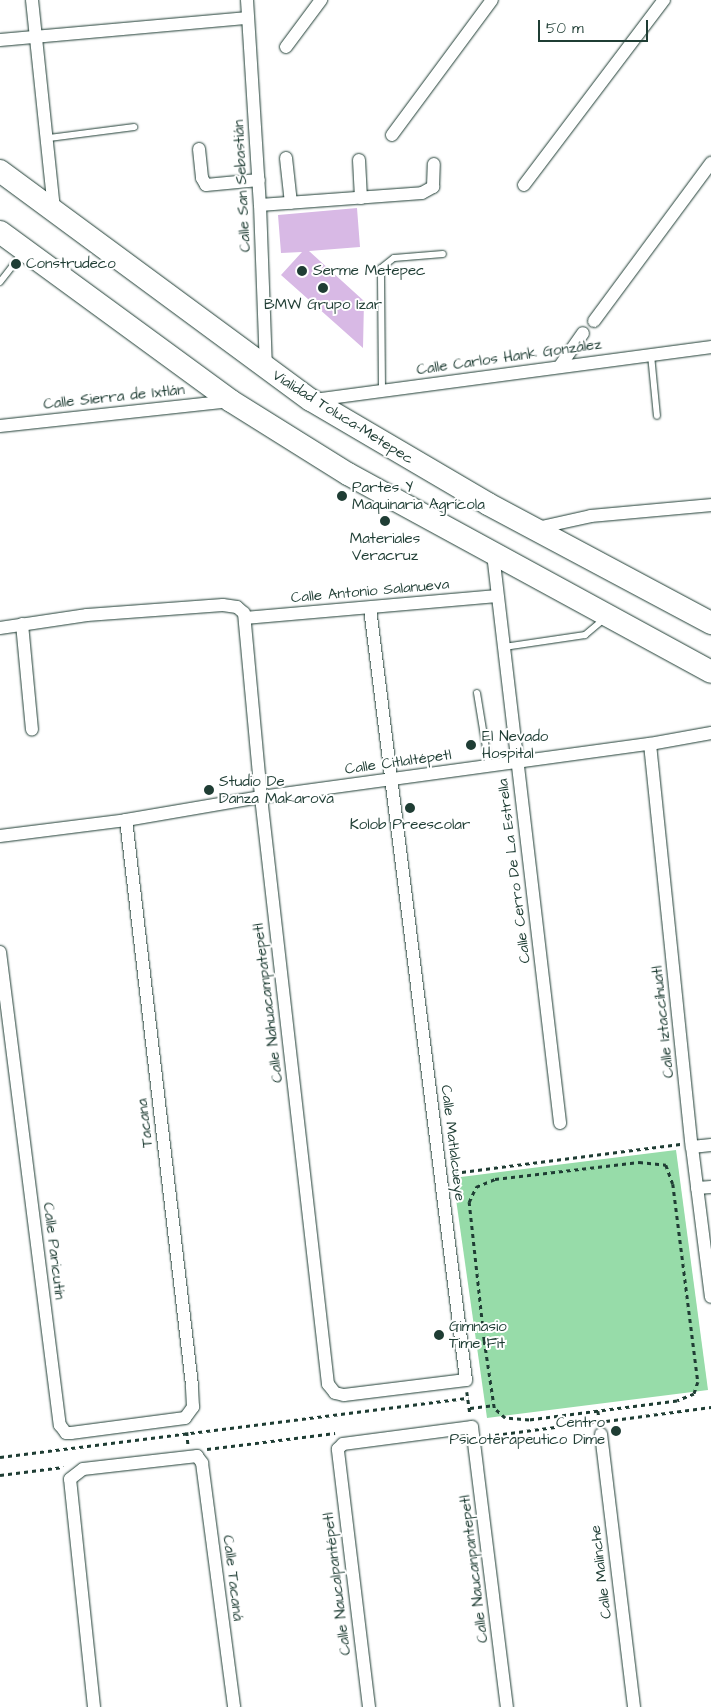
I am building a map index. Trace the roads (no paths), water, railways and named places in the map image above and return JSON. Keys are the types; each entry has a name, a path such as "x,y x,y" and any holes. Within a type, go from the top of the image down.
{"highway":[{"name":"Vialidad Toluca-Metepec","path":"0,171 54,213 311,400 488,504 537,528 711,623"},
{"path":"0,232 231,401 348,474 711,672"}],"street":[{"path":"32,0 49,138 54,213"},
{"name":"Calle San Sebastián","path":"247,0 259,180 266,369"},
{"path":"286,47 321,0"},
{"path":"392,135 492,0"},
{"path":"524,185 664,0"},
{"path":"0,40 248,18"},
{"path":"199,149 202,178 206,185 259,180"},
{"path":"286,158 291,203"},
{"path":"359,160 361,198"},
{"path":"594,321 711,163"},
{"path":"260,205 361,198 430,190 434,182 434,164"},
{"path":"560,366 583,333"},
{"name":"Calle Carlos Hank González","path":"311,400 560,366 711,348"},
{"name":"Calle Sierra de Ixtlán","path":"0,426 231,401"},
{"path":"537,528 591,516 711,505"},
{"name":"Calle Cerro De La Estrella","path":"493,554 560,1123"},
{"name":"Calle Antonio Salanueva","path":"0,628 22,624 223,605 243,613 370,608 498,596"},
{"name":"Calle Matlalcueye","path":"370,608 466,1380"},
{"name":"Calle Nahuacampatepetl","path":"243,613 260,797 328,1384 335,1393 344,1395 466,1380"},
{"path":"22,624 32,730"},
{"name":"Calle Citlaltépetl","path":"0,836 126,820 260,797 518,763 650,744 711,733"},
{"name":"Calle Iztaccíhuatl","path":"650,744 692,1145 711,1297"},
{"name":"Tacana","path":"126,820 192,1385 194,1407 185,1418"},
{"name":"Calle Paricutín","path":"0,952 60,1425 66,1433 71,1433 185,1418"},
{"path":"692,1145 711,1145"},
{"path":"697,1188 711,1187"},
{"name":"Calle Naucalpantépetl","path":"368,1707 338,1449 343,1444 472,1421"},
{"name":"Calle Naucanpantepetl","path":"472,1421 507,1707"},
{"name":"Calle Malinche","path":"601,1434 634,1707"},
{"name":"Calle Tacaná","path":"94,1707 69,1484 75,1473 83,1469 192,1454 202,1463 234,1707"}],"lane":[{"path":"49,138 134,127"},
{"path":"0,282 26,250"},
{"path":"382,390 381,268 394,258 444,254"},
{"path":"650,355 657,416"},
{"path":"504,647 586,635 608,616"},
{"path":"478,693 489,766"}],"place":[{"name":"Construdeco","path":"16,264"},
{"name":"Serme Metepec","path":"302,271"},
{"name":"BMW Grupo Izar","path":"323,288"},
{"name":"Partes Y Maquinaria Agrícola","path":"342,496"},
{"name":"Materiales Veracruz","path":"385,521"},
{"name":"El Nevado Hospital","path":"471,745"},
{"name":"Studio De Danza Makarova","path":"209,790"},
{"name":"Kolob Preescolar","path":"410,808"},
{"name":"Gimnasio Time Fit","path":"439,1335"},
{"name":"Centro Psicoterapeutico Dime","path":"616,1431"}]}
